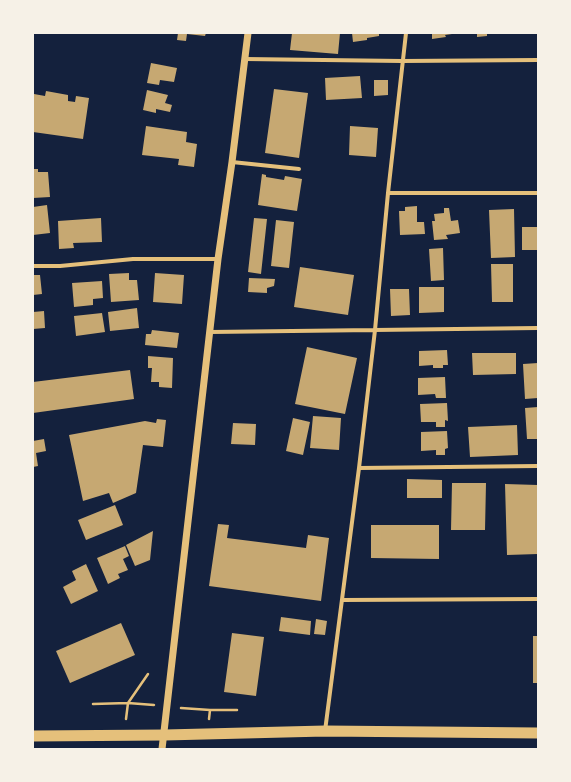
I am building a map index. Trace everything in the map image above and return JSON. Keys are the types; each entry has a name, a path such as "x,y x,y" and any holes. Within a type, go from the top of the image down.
{"highway":[{"path":"33,736 164,735 325,731 538,732"}],"street":[{"path":"162,749 218,259 248,33"},
{"path":"325,731 359,468 406,33"},
{"path":"245,59 402,61 538,60"},
{"path":"232,162 299,169"},
{"path":"388,193 538,193"},
{"path":"33,266 60,266 133,258 218,259"},
{"path":"210,332 538,328"},
{"path":"359,468 538,466"},
{"path":"342,600 538,599"}],"path":[{"path":"93,704 128,704 148,674"},
{"path":"210,710 236,710"}],"building":[{"path":"178,33 206,33 205,36 187,34 186,41 177,40"},
{"path":"292,33 340,33 338,54 290,50"},
{"path":"352,33 379,33 379,36 353,42"},
{"path":"432,33 452,34 445,35 446,37 432,39"},
{"path":"477,33 487,33 487,36 477,37"},
{"path":"151,63 177,68 174,82 160,80 159,85 147,83"},
{"path":"360,76 362,98 326,100 325,78"},
{"path":"374,80 388,80 388,95 374,96"},
{"path":"274,89 308,93 299,158 265,153"},
{"path":"147,90 168,95 165,103 172,105 170,112 156,109 156,113 143,110"},
{"path":"46,91 68,95 68,101 75,102 76,96 89,98 83,139 33,132 34,94 45,96"},
{"path":"146,126 187,132 186,142 197,144 194,167 178,165 179,159 142,155"},
{"path":"350,126 378,128 376,157 349,155"},
{"path":"33,169 38,169 38,172 48,172 50,197 33,198"},
{"path":"262,174 266,175 266,177 284,180 285,176 302,179 297,211 258,205"},
{"path":"47,205 50,233 33,235 33,207"},
{"path":"417,206 417,222 424,222 425,234 400,235 399,211 405,211 405,207"},
{"path":"444,208 449,208 451,221 458,220 460,233 446,235 448,239 434,240 432,221 435,221 434,214 444,213"},
{"path":"514,209 515,257 491,258 489,210"},
{"path":"101,218 102,242 73,243 74,248 59,249 58,221"},
{"path":"254,218 267,219 261,274 248,272"},
{"path":"276,220 294,222 289,268 271,266"},
{"path":"522,227 538,227 538,250 522,250"},
{"path":"443,248 444,280 431,281 429,249"},
{"path":"491,264 513,264 513,302 492,302"},
{"path":"300,267 354,275 348,315 294,307"},
{"path":"129,273 129,280 137,280 139,300 111,302 109,274"},
{"path":"155,273 184,275 182,304 153,302"},
{"path":"33,275 40,275 42,294 33,295"},
{"path":"249,278 275,279 274,286 267,288 267,293 248,292"},
{"path":"102,281 103,298 93,299 93,305 74,307 72,283"},
{"path":"419,287 444,287 444,312 419,313"},
{"path":"390,289 409,289 410,315 391,316"},
{"path":"137,308 139,328 110,331 108,312"},
{"path":"44,311 45,328 33,329 33,312"},
{"path":"102,313 105,332 76,336 74,316"},
{"path":"152,330 179,333 177,348 145,345 146,334 151,334"},
{"path":"307,347 357,358 345,414 295,404"},
{"path":"447,350 448,365 443,365 443,368 433,368 433,365 419,366 419,351"},
{"path":"472,353 516,353 516,374 473,375"},
{"path":"148,356 173,358 172,388 159,387 159,382 151,382 152,368 148,368"},
{"path":"538,363 538,398 525,399 523,364"},
{"path":"130,370 134,399 33,413 33,382"},
{"path":"445,377 446,398 436,398 435,394 418,395 418,378"},
{"path":"447,403 448,421 445,420 445,427 436,427 436,422 421,422 420,404"},
{"path":"538,407 538,439 527,439 525,408"},
{"path":"313,416 341,418 339,450 310,448"},
{"path":"293,418 310,422 303,455 286,451"},
{"path":"157,419 166,420 163,447 143,445 136,493 113,503 109,493 83,501 69,435 145,421 156,423"},
{"path":"233,423 256,424 255,445 231,444"},
{"path":"517,425 518,455 470,457 468,427"},
{"path":"447,431 448,448 445,449 445,455 436,455 436,450 421,451 421,432"},
{"path":"44,439 46,451 36,453 38,466 33,467 33,441"},
{"path":"407,479 442,480 442,498 407,498"},
{"path":"452,483 486,483 485,530 451,530"},
{"path":"505,484 538,485 538,554 507,555"},
{"path":"115,505 123,525 86,540 78,520"},
{"path":"218,524 229,525 227,538 306,548 308,535 329,538 321,601 209,586"},
{"path":"371,525 439,525 439,559 371,558"},
{"path":"153,531 150,560 135,566 126,545"},
{"path":"125,546 129,556 123,559 128,570 118,574 120,578 108,584 97,558"},
{"path":"86,564 98,591 71,604 63,587 76,580 72,571"},
{"path":"281,617 311,621 310,635 279,631"},
{"path":"316,619 327,621 325,635 314,634"},
{"path":"121,623 135,655 70,683 56,651"},
{"path":"232,633 264,637 256,696 224,692"},
{"path":"533,636 538,636 538,683 533,683"}]}
